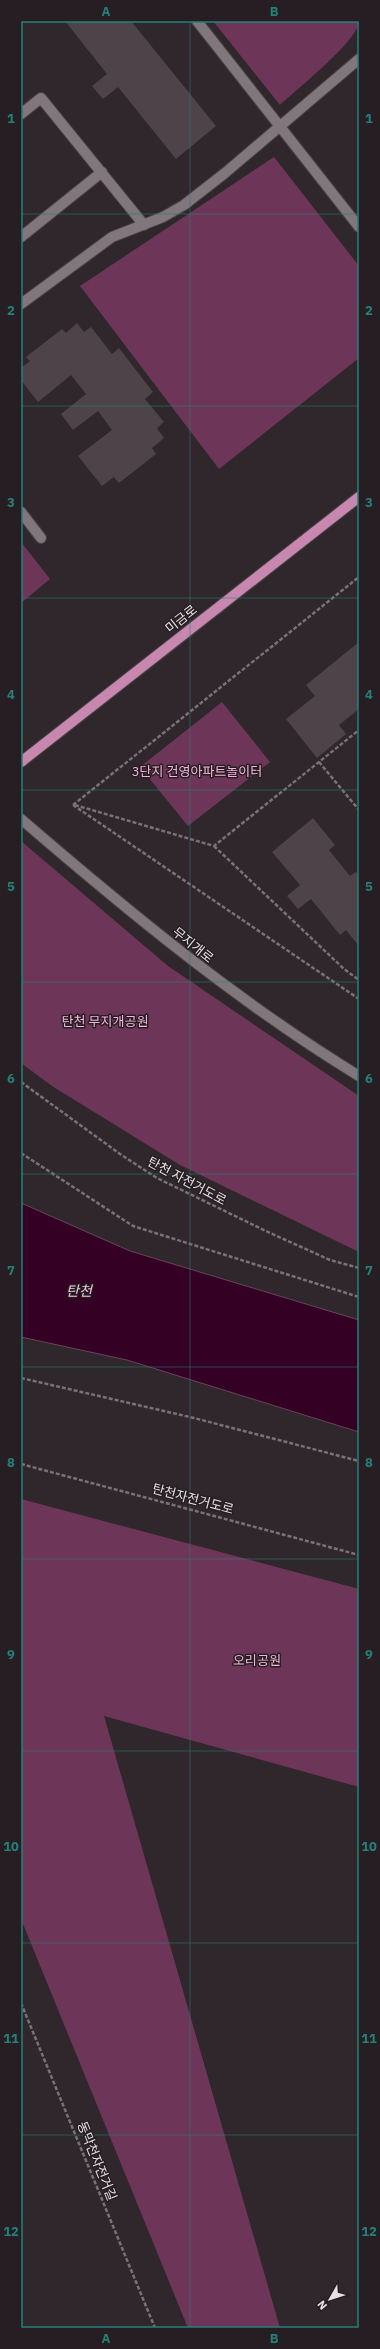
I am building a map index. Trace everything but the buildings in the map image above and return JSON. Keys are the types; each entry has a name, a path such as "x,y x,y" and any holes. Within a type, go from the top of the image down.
{"main road":[{"name":"미금로","path":"21,762 359,497"}],"street":[{"path":"198,21 359,227"},
{"path":"21,304 112,237 163,217 184,205 357,65"},
{"path":"21,114 41,98 144,225"},
{"path":"21,238 102,172"},
{"path":"21,512 41,538"},
{"name":"무지개로","path":"21,819 104,890 205,972 304,1042 359,1076"}],"path":[{"path":"73,805 359,577"},
{"path":"214,846 359,730"},
{"path":"319,762 359,810"},
{"path":"73,805 214,846 344,969 359,980"},
{"path":"73,805 359,998"},
{"name":"탄천 자전거도로","path":"21,1082 120,1154 157,1178 268,1232 330,1260 359,1268"},
{"path":"21,1153 133,1226 359,1297"},
{"path":"21,1378 194,1418 359,1461"},
{"name":"탄천자전거도로","path":"21,1464 359,1555"},
{"name":"동막천자전거길","path":"21,2002 155,2328"}],"green space":[{"path":"213,21 359,21 349,40 338,52 280,105"},
{"path":"274,157 359,266 359,358 219,469 80,286"},
{"path":"21,542 50,579 21,603"},
{"name":"3단지 건영아파트놀이터","path":"222,702 270,762 188,826 140,767"},
{"name":"탄천 무지개공원","path":"21,841 168,966 359,1096 359,1252 180,1165 52,1086 21,1063"},
{"name":"오리공원","path":"21,1499 359,1589 359,1787 104,1716 280,2328 188,2328 21,1919"}],"water":[{"name":"탄천","path":"21,1203 130,1251 359,1320 359,1432 127,1360 21,1337"}]}
